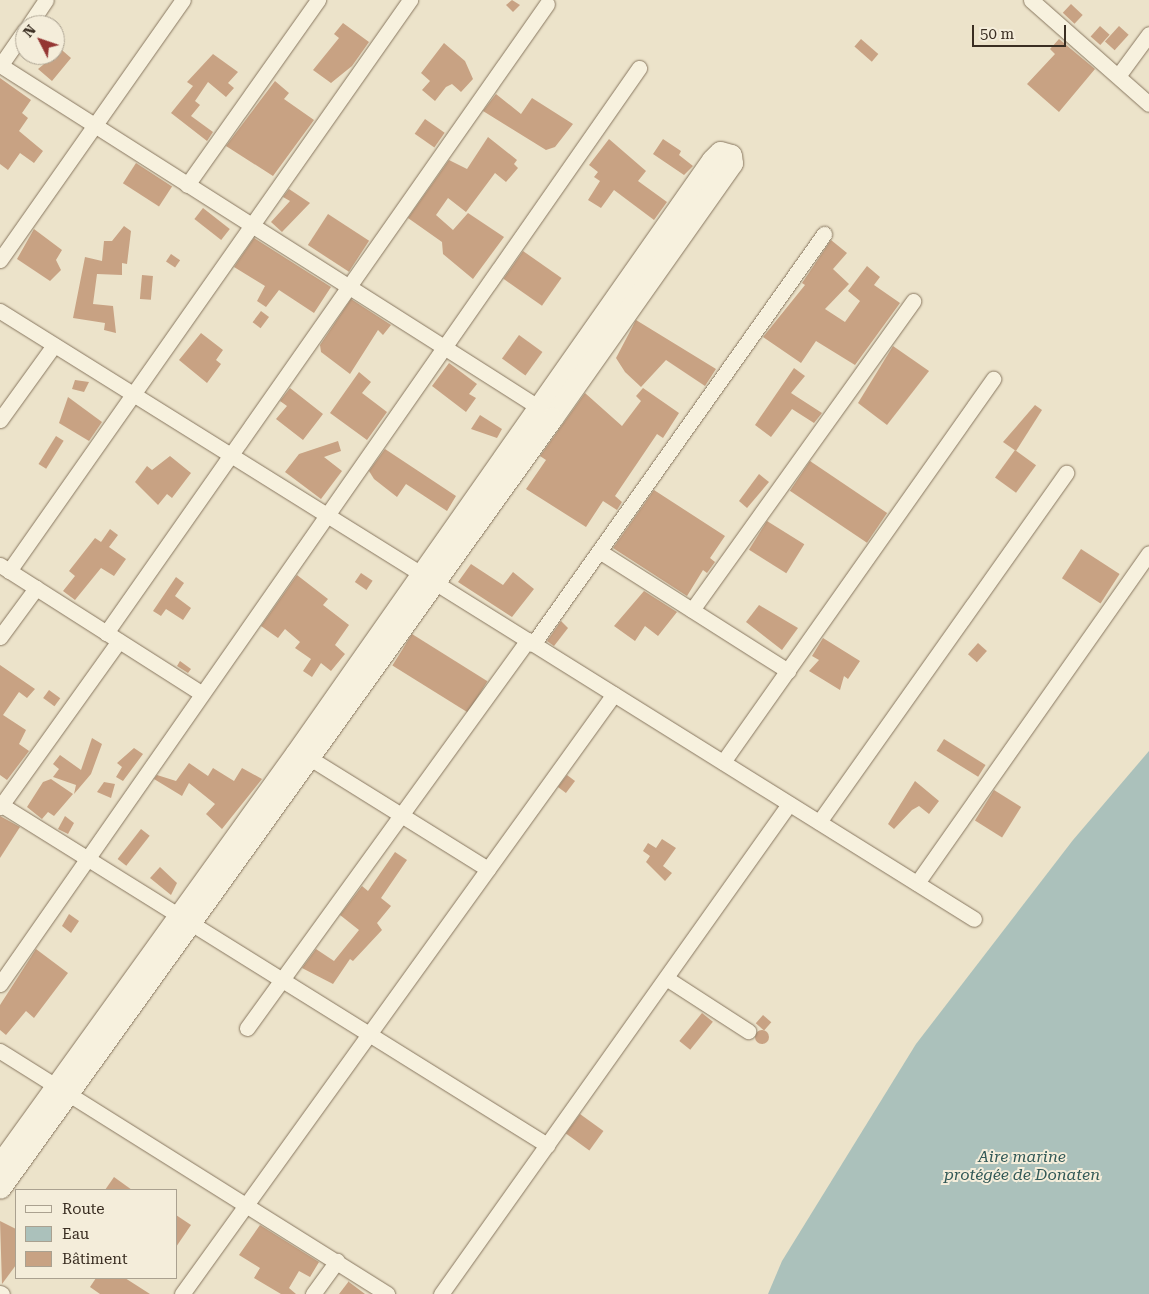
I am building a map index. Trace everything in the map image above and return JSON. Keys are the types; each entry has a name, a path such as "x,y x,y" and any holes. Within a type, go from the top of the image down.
{"street":[{"path":"36,15 46,0"},
{"path":"0,260 184,0"},
{"path":"187,185 318,0"},
{"path":"201,694 5,568 133,394 410,0"},
{"path":"1031,0 1149,104"},
{"path":"106,633 547,4"},
{"path":"1118,76 1149,34"},
{"path":"15,44 0,66 442,348 538,407"},
{"path":"0,984 325,514 639,68"},
{"path":"0,1188 63,1089 296,753 426,580 608,323 712,160 720,152 731,155 732,163 608,323 538,407 426,580 308,757 182,920"},
{"path":"247,1028 401,815 599,551 824,234"},
{"path":"692,610 913,301"},
{"path":"0,311 325,514 426,580 531,642 974,918"},
{"path":"0,420 54,344"},
{"path":"723,762 993,379"},
{"path":"819,822 1066,473"},
{"path":"599,551 788,671"},
{"path":"917,883 1149,553"},
{"path":"0,637 36,588"},
{"path":"120,641 1,805 182,920 282,979 547,1145"},
{"path":"182,1294 614,694"},
{"path":"308,757 488,869"},
{"path":"441,1294 789,804"},
{"path":"666,978 748,1031"},
{"path":"0,1051 388,1294"},
{"path":"0,1164 63,1089"},
{"path":"313,1294 337,1261"}],"water":[{"name":"Aire marine protégée de Donaten","path":"1149,751 1149,1294 768,1294 782,1261 916,1044 1073,840"}],"building":[{"path":"512,0 520,5 513,12 506,5"},
{"path":"1071,4 1083,15 1075,24 1063,13"},
{"path":"343,23 369,42 352,66 331,83 313,70 339,38 334,34"},
{"path":"1100,26 1110,35 1100,45 1091,36"},
{"path":"1119,26 1129,35 1115,50 1105,42"},
{"path":"861,39 878,54 872,62 854,47"},
{"path":"1059,39 1095,69 1059,112 1027,84 1055,54 1050,49"},
{"path":"444,43 465,61 473,79 461,92 452,84 446,87 435,101 422,90 430,81 421,73"},
{"path":"65,53 71,58 52,81 38,69 43,65 65,65"},
{"path":"213,54 238,72 228,83 234,88 226,97 208,82 195,101 200,105 191,116 213,132 207,141 171,113 193,86 187,82"},
{"path":"0,78 31,100 22,113 28,118 19,131 43,151 34,163 20,153 8,170 0,164"},
{"path":"275,81 289,93 284,99 314,120 273,176 226,146"},
{"path":"496,94 521,114 532,98 573,124 555,147 546,150 483,111"},
{"path":"425,119 445,133 434,148 415,134"},
{"path":"488,137 517,160 514,164 518,168 506,182 495,173 466,212 448,198 436,215 453,230 468,213 504,237 473,279 443,254 442,242 408,218 449,160 467,169"},
{"path":"609,139 646,171 638,181 667,202 654,220 614,190 601,208 588,200 600,181 594,177 598,172 589,165"},
{"path":"663,139 681,151 679,155 693,166 684,175 653,154"},
{"path":"136,163 172,186 159,207 123,183"},
{"path":"289,189 310,203 282,232 271,222 290,201 283,197"},
{"path":"203,208 230,229 221,240 194,219"},
{"path":"328,214 369,241 349,272 308,245"},
{"path":"124,226 131,231 127,264 122,263 122,275 97,274 93,304 113,306 116,333 104,330 105,323 73,318 85,257 102,261 104,241 112,241"},
{"path":"34,229 62,250 56,260 61,270 50,281 17,259"},
{"path":"254,238 331,287 314,313 279,290 266,307 257,301 265,286 234,267"},
{"path":"831,240 847,253 833,269 849,284 825,309 845,322 860,301 848,291 867,266 880,277 874,285 900,303 855,365 816,341 801,363 763,337 805,285 802,283"},
{"path":"523,251 562,278 542,306 503,279"},
{"path":"171,254 180,260 175,268 166,261"},
{"path":"142,275 153,276 151,300 140,299"},
{"path":"351,299 391,325 383,335 378,330 350,374 321,352 320,345"},
{"path":"261,311 269,317 261,328 253,322"},
{"path":"636,320 716,369 705,386 666,360 641,387 625,372 616,358"},
{"path":"201,333 223,350 216,360 221,364 207,383 179,360"},
{"path":"519,335 542,352 525,376 502,358"},
{"path":"893,346 929,371 887,425 858,403"},
{"path":"449,363 477,384 469,394 476,398 466,412 432,386"},
{"path":"794,368 805,376 791,393 822,413 814,423 792,409 771,437 755,425"},
{"path":"359,372 371,382 362,393 387,412 367,440 330,413"},
{"path":"75,380 89,382 84,392 72,389"},
{"path":"290,388 323,414 303,440 276,419 287,406 280,401"},
{"path":"643,388 679,413 663,438 657,434 615,496 622,502 617,510 603,501 586,527 526,489 546,460 540,456 585,393 622,426 641,401 636,396"},
{"path":"68,397 102,422 89,441 59,423"},
{"path":"1035,405 1042,410 1016,451 1003,442"},
{"path":"480,415 502,429 497,438 471,429"},
{"path":"56,436 64,441 46,469 39,464"},
{"path":"338,441 341,451 324,457 342,471 321,499 285,472 299,454"},
{"path":"385,449 456,496 447,511 406,484 397,497 374,479 369,471"},
{"path":"1015,450 1036,465 1016,493 995,478"},
{"path":"170,456 191,473 172,498 167,494 158,505 135,482 147,466 152,470"},
{"path":"810,461 887,513 867,543 790,491"},
{"path":"759,474 769,482 747,508 739,501"},
{"path":"654,490 725,536 710,558 715,562 707,573 703,570 687,596 613,548"},
{"path":"767,521 804,544 786,573 749,550"},
{"path":"110,529 118,535 109,547 126,559 114,576 101,568 75,600 63,591 75,576 69,571 95,538 101,542"},
{"path":"1081,549 1120,574 1101,603 1062,578"},
{"path":"471,564 503,585 513,572 534,589 512,617 458,582"},
{"path":"361,573 373,581 366,590 355,582"},
{"path":"297,575 328,599 323,605 349,625 335,645 345,654 331,671 321,663 312,677 303,671 311,659 295,648 300,642 285,629 278,638 261,626"},
{"path":"176,577 184,583 175,596 191,608 183,620 166,609 161,616 153,611"},
{"path":"644,591 677,612 658,636 645,626 635,641 614,626"},
{"path":"759,605 798,628 782,650 746,622"},
{"path":"561,621 568,628 554,646 547,641"},
{"path":"412,634 487,681 468,713 392,665"},
{"path":"823,638 860,661 848,679 844,676 840,690 809,671 819,660 812,656"},
{"path":"978,643 987,651 977,662 968,654"},
{"path":"180,661 191,669 188,673 177,666"},
{"path":"0,665 35,689 27,698 19,692 3,715 26,730 19,744 29,751 7,780 0,775"},
{"path":"49,690 60,698 54,706 43,698"},
{"path":"92,738 102,744 91,774 74,794 76,785 53,777 59,769 53,764 60,755 81,770"},
{"path":"944,739 986,765 978,777 937,751"},
{"path":"134,748 143,754 123,781 116,777 122,767 117,763"},
{"path":"189,763 208,776 213,768 234,781 242,768 262,779 222,829 206,814 215,804 189,783 182,796 154,779 157,775 176,781"},
{"path":"567,775 575,781 566,793 558,787"},
{"path":"51,779 73,794 54,816 48,812 42,819 27,807 43,782"},
{"path":"915,781 939,801 929,814 919,806 912,810 894,829 888,824"},
{"path":"104,782 115,784 111,798 97,792"},
{"path":"994,790 1021,807 1002,837 975,821"},
{"path":"0,816 20,827 0,858"},
{"path":"65,816 74,823 68,834 58,829"},
{"path":"141,829 150,836 126,866 118,859"},
{"path":"662,839 676,848 663,866 672,873 665,881 646,862 650,856 643,851 648,843 656,848"},
{"path":"395,852 407,860 381,898 391,906 377,923 382,930 353,961 350,959 333,984 302,968 316,949 334,961 359,930 340,915 362,886 368,891"},
{"path":"160,867 177,883 171,895 150,878"},
{"path":"69,914 79,921 71,933 62,926"},
{"path":"36,949 68,973 34,1018 26,1011 6,1035 0,1030 0,1005"},
{"path":"702,1013 713,1022 690,1050 679,1041"},
{"path":"763,1015 771,1022 764,1031 756,1023"},
{"path":"759,1030 765,1030 769,1037 765,1044 759,1044 755,1040 755,1034"},
{"path":"580,1114 603,1131 589,1150 566,1133"},
{"path":"114,1177 131,1189 106,1189"},
{"path":"178,1216 191,1225 178,1244"},
{"path":"0,1221 15,1228 15,1266 2,1284"},
{"path":"260,1225 319,1262 310,1277 299,1271 289,1288 296,1294 281,1294 254,1278 260,1268 239,1255"},
{"path":"95,1279 127,1279 150,1294 100,1294 90,1287"},
{"path":"349,1282 365,1294 339,1294"}]}
